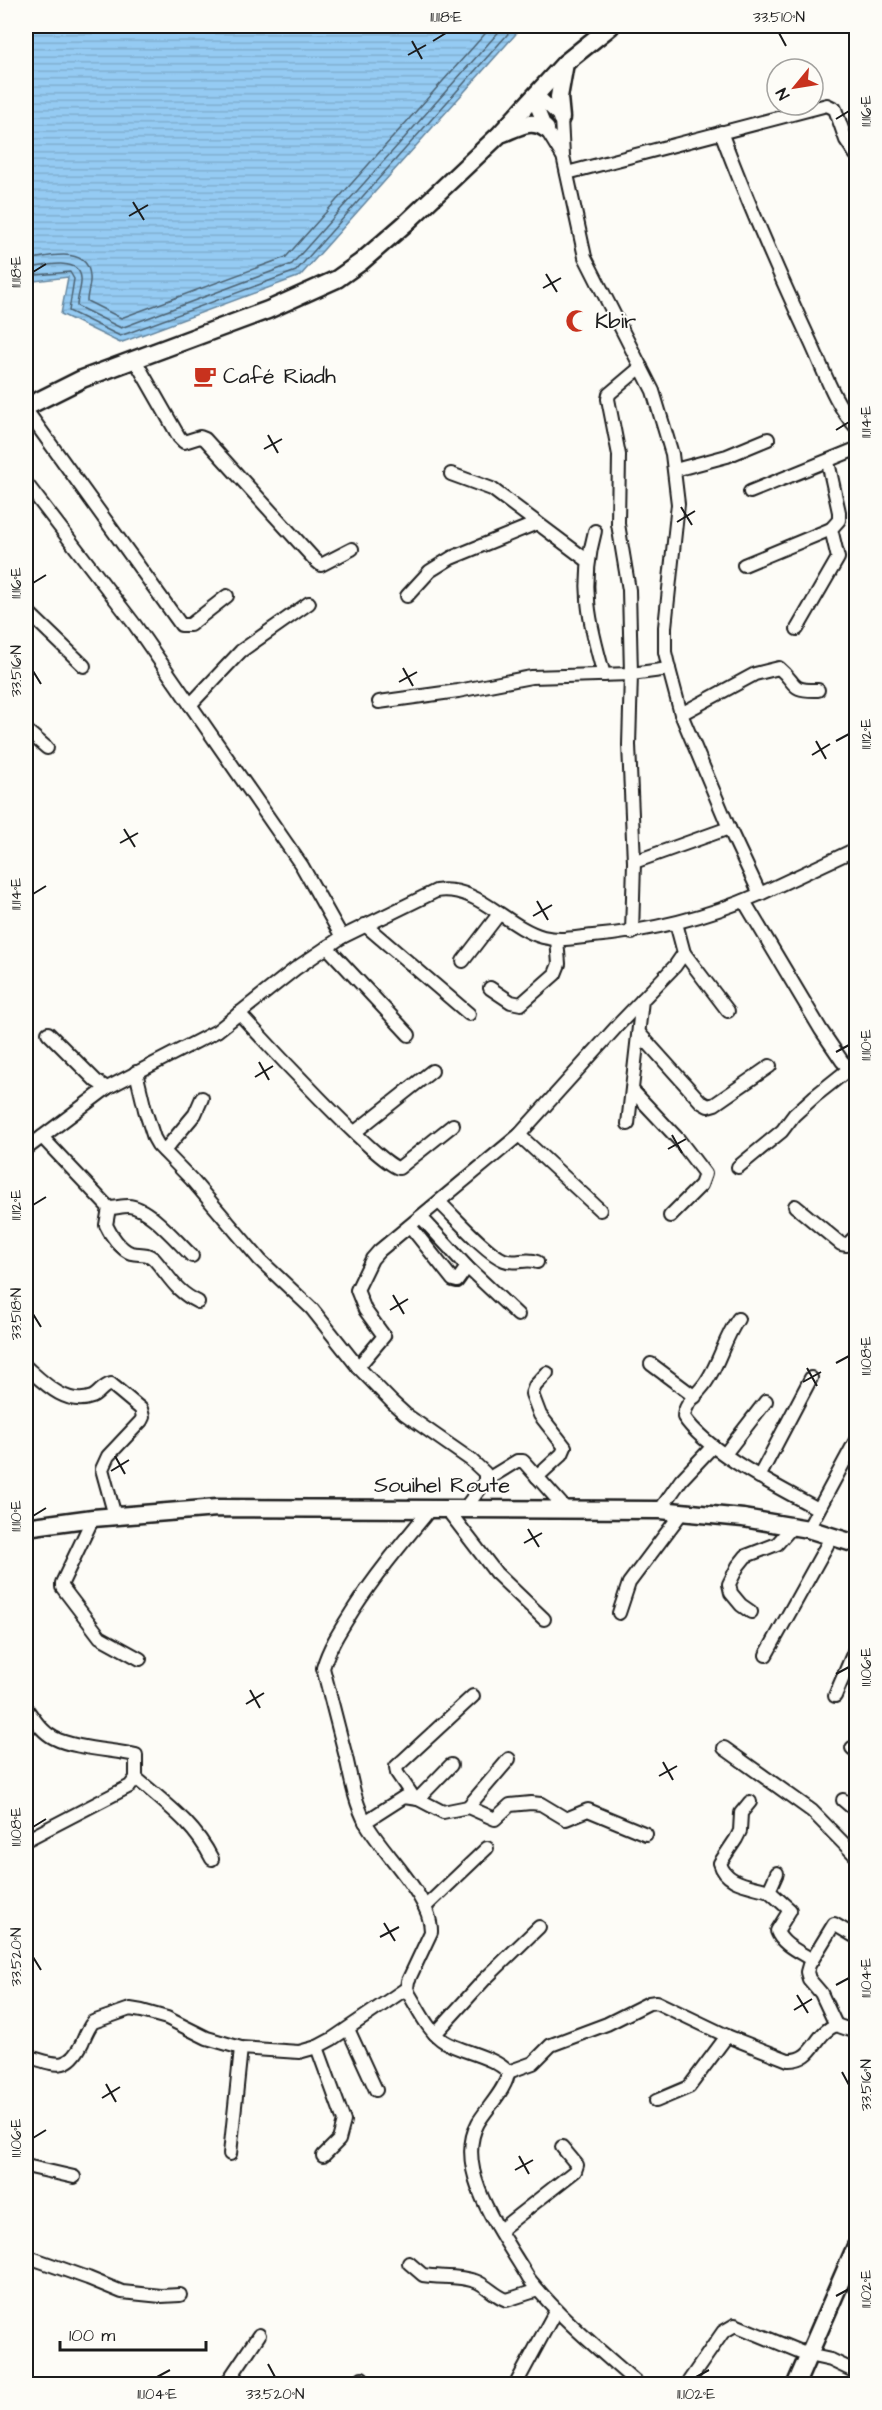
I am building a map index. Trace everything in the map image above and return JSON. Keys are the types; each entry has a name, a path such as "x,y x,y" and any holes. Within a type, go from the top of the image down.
{"main road":[{"path":"26,408 55,390 268,310 337,279 406,223 500,135 566,63 610,26"},
{"path":"561,118 559,97 566,63"},
{"path":"500,135 530,123 540,124 546,129"},
{"name":"Souihel Route","path":"26,1527 93,1518 217,1508 439,1507 660,1510 683,1511 800,1528 856,1544"},
{"path":"796,2385 856,2246"}],"street":[{"path":"535,96 561,118 563,156 585,256 641,367 663,419 675,470 678,504 665,627 665,652 681,714 729,828 760,894"},
{"path":"535,96 546,129 563,156"},
{"path":"567,172 819,106 832,106 838,115 851,149 856,155"},
{"path":"721,132 742,189 780,278 840,406 856,427"},
{"path":"135,360 179,437 184,442 200,437 205,439 315,560 321,565 352,549"},
{"path":"633,933 634,862 629,746 631,674 629,590 618,524 619,455 608,399 609,393 641,367"},
{"path":"26,408 181,625 190,625 227,596"},
{"path":"675,470 727,456 768,439"},
{"path":"750,492 856,449"},
{"path":"744,565 831,529 839,520 828,462"},
{"path":"451,474 492,489 588,561"},
{"path":"26,483 129,615 302,866 342,937"},
{"path":"407,596 430,571 451,558 537,523"},
{"path":"797,629 838,558 831,529"},
{"path":"595,531 588,561 586,586 588,611 604,675"},
{"path":"190,705 241,651 309,603"},
{"path":"26,610 84,666"},
{"path":"681,714 755,674 779,668 797,688 818,690"},
{"path":"380,702 458,691 531,676 631,674 669,669"},
{"path":"26,730 47,748"},
{"path":"634,862 729,828"},
{"path":"26,1149 107,1088 217,1031 295,969 342,937 423,897 444,890 467,895 534,934 557,939 633,933 676,923 744,901 856,849"},
{"path":"738,1167 782,1131 794,1115 815,1096 853,1072 821,1030 744,901"},
{"path":"463,961 499,914"},
{"path":"676,923 684,953 728,1011"},
{"path":"365,925 469,1014"},
{"path":"490,988 511,1002 521,1004 555,974 559,964 557,939"},
{"path":"327,947 409,1035"},
{"path":"358,1367 384,1336 365,1310 357,1290 372,1258 519,1135 675,966 684,953"},
{"path":"628,1124 639,1033 639,1003"},
{"path":"238,1013 372,1150 397,1168 453,1125"},
{"path":"48,1033 96,1081 107,1088"},
{"path":"639,1033 701,1102 708,1106 715,1104 770,1066"},
{"path":"355,1132 432,1071"},
{"path":"136,1072 154,1138 164,1150 241,1235 260,1260 312,1309 358,1367 405,1414 471,1460 485,1473 486,1480"},
{"path":"632,1090 679,1140 705,1174 701,1185 670,1216"},
{"path":"164,1150 195,1114 202,1098"},
{"path":"519,1135 600,1210"},
{"path":"42,1137 109,1208"},
{"path":"440,1203 497,1256 513,1263 530,1259 537,1262"},
{"path":"109,1208 129,1206 140,1209 192,1256"},
{"path":"795,1206 841,1244 847,1245 856,1236"},
{"path":"109,1208 106,1225 120,1245 130,1252 143,1253 151,1257 178,1289 198,1302"},
{"path":"421,1216 467,1267 518,1315"},
{"path":"410,1226 453,1280 457,1281 467,1267"},
{"path":"738,1319 727,1336 726,1346 713,1372 685,1409 684,1417 713,1446 759,1477 818,1509"},
{"path":"651,1364 695,1397"},
{"path":"26,1367 49,1387 65,1396 90,1397 111,1384 141,1409 143,1417 141,1421 108,1456 102,1469 115,1516"},
{"path":"537,1477 562,1454 565,1447 540,1415 532,1394 535,1386 547,1373"},
{"path":"759,1477 811,1378"},
{"path":"725,1454 766,1401"},
{"path":"751,1612 741,1605 731,1593 729,1584 738,1566 746,1556 777,1544 800,1528 818,1509 856,1440"},
{"path":"660,1510 681,1480 713,1446"},
{"path":"465,1508 486,1480 520,1461 526,1464 565,1509"},
{"path":"508,2072 499,2065 445,2042 435,2034 407,1988 410,1973 431,1932 432,1924 425,1907 365,1822 357,1803 323,1668 326,1655 369,1585 439,1507 496,1573 544,1618"},
{"path":"619,1613 629,1583 683,1511"},
{"path":"93,1518 62,1587 100,1636 140,1659"},
{"path":"766,1655 832,1536"},
{"path":"835,1695 856,1647"},
{"path":"473,1696 396,1767 397,1773 416,1798 443,1812 468,1807 495,1819 510,1805 541,1804 562,1818 569,1818 588,1810 616,1824 646,1834"},
{"path":"26,1708 40,1728 54,1738 71,1745 136,1755 136,1778 130,1786 26,1840"},
{"path":"724,1748 812,1811 856,1856"},
{"path":"468,1807 509,1759"},
{"path":"365,1822 398,1799 416,1798 451,1765"},
{"path":"136,1778 183,1817 204,1843 212,1860"},
{"path":"843,1800 856,1811"},
{"path":"750,1802 741,1813 740,1831 720,1863 722,1870 734,1881 769,1891 790,1910 777,1931 789,1945 812,1960"},
{"path":"425,1907 487,1848"},
{"path":"769,1891 777,1873"},
{"path":"856,1937 834,1924 807,1972 809,1979 821,1993 836,2025 856,2032"},
{"path":"435,2034 484,1980 539,1927"},
{"path":"26,2056 66,2064 75,2055 93,2022 130,2009 167,2018 207,2038 241,2048 299,2052 317,2047 348,2029 407,1988"},
{"path":"508,2072 533,2063 551,2044 608,2024 649,2002 656,2002 727,2036 788,2060 798,2060 806,2056 824,2031 836,2025"},
{"path":"348,2029 376,2090"},
{"path":"656,2101 689,2087 727,2036"},
{"path":"317,2047 344,2121 339,2140 323,2156"},
{"path":"230,2154 241,2048"},
{"path":"508,2072 506,2080 477,2125 471,2141 472,2163 478,2192 538,2290 556,2310 638,2385"},
{"path":"500,2230 575,2171 577,2165 562,2147"},
{"path":"26,2166 74,2177"},
{"path":"26,2256 122,2292 161,2296 180,2295"},
{"path":"409,2263 423,2276 457,2276 477,2281 495,2295 507,2300 538,2290"},
{"path":"516,2385 556,2310"},
{"path":"689,2381 723,2332 735,2325 808,2355 836,2362 856,2372"},
{"path":"226,2385 259,2335"}],"water":[{"path":"26,26 523,26 300,276 120,343 61,314 68,277 26,282"}],"place":[{"name":"Kbir","path":"577,321"},
{"name":"Café Riadh","path":"205,376"}]}
